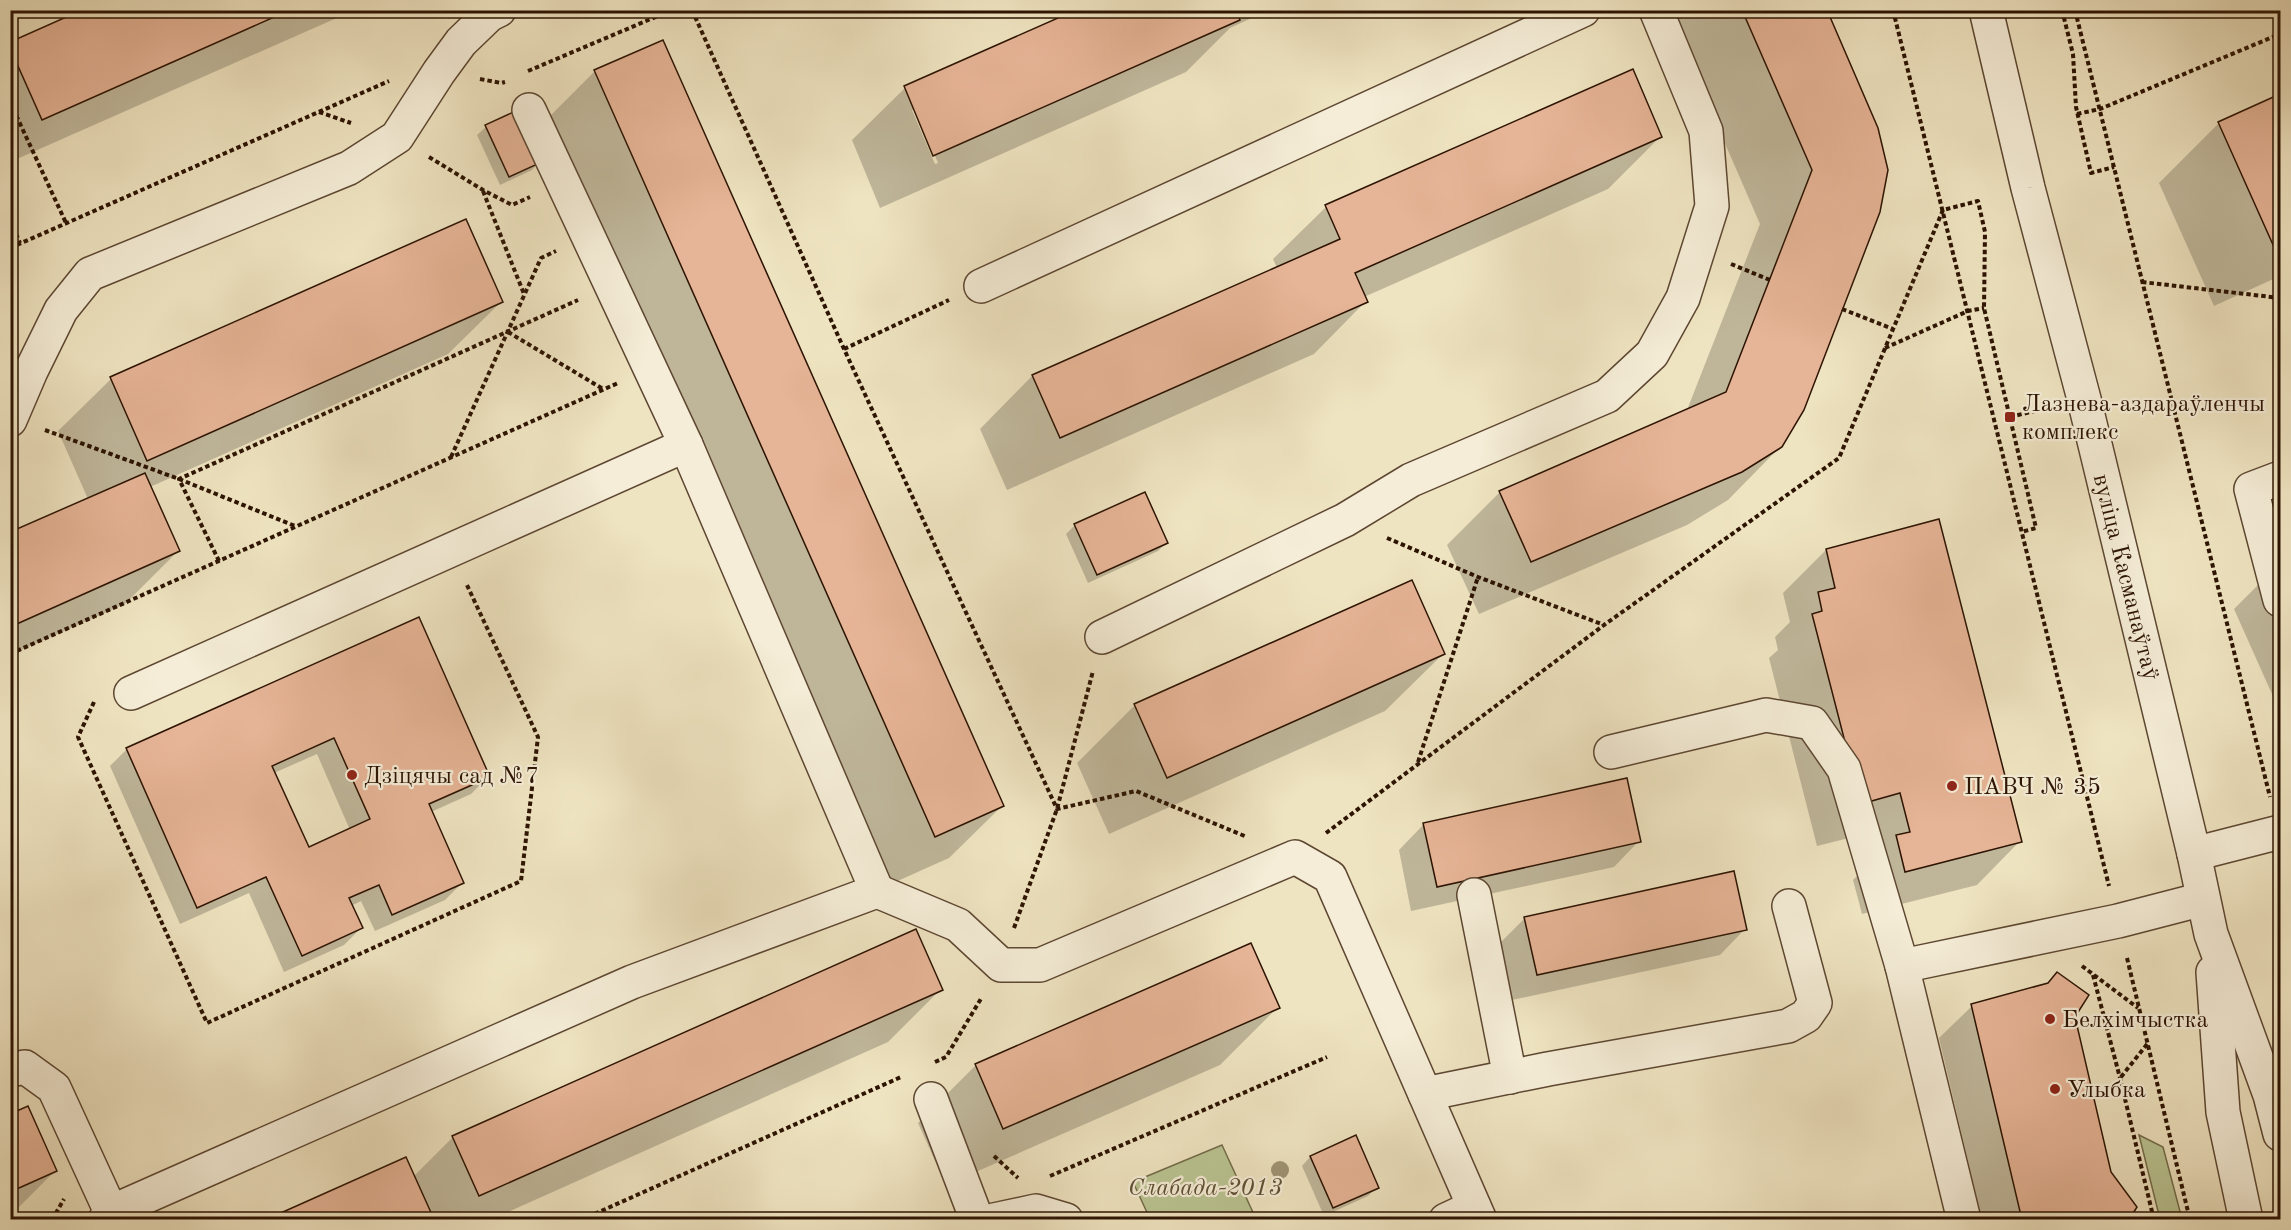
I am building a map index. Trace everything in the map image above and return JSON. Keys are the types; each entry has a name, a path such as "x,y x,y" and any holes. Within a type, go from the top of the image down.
{"street":[{"path":"11,419 31,371 61,310 90,274 349,168 397,138 461,42 489,15 499,10"},
{"path":"981,286 1583,10"},
{"path":"1102,637 1344,520 1412,480 1607,396 1652,354 1683,298 1712,206 1706,131 1656,10"},
{"name":"вуліца Касманаўтаў","path":"1986,10 2028,188 2087,411 2194,854 2211,934 2270,1095 2280,1134"},
{"path":"529,110 686,445 877,891"},
{"path":"131,693 686,445"},
{"path":"2280,478 2252,489 2280,600"},
{"path":"1611,752 1766,715 1812,723 1844,769 1902,966 1964,1220"},
{"path":"2194,854 2279,832"},
{"path":"10,1070 25,1067 54,1088 108,1216 632,982 877,891 958,925 1000,965 1040,965 1295,857 1330,877 1425,1094 1466,1215"},
{"path":"1474,895 1510,1077"},
{"path":"1902,966 2118,921 2203,899"},
{"path":"1425,1094 1788,1026 1806,1016 1815,1003 1789,906"},
{"name":"вуліца Касманаўтаў","path":"2211,934 2223,1112 2246,1220"},
{"path":"931,1099 977,1220"},
{"path":"994,1220 1036,1211 1066,1220"}],"path":[{"path":"522,74 672,10"},
{"path":"692,10 843,349 1057,809"},
{"path":"1893,10 2190,1220"},
{"path":"2062,10 2073,54 2077,114 2091,173 2114,167"},
{"path":"2074,10 2279,832"},
{"path":"2077,114 2100,109 2280,34"},
{"path":"10,248 415,69 501,83 512,78"},
{"path":"10,102 66,223"},
{"path":"318,112 397,138 512,205 563,183"},
{"path":"483,190 524,294"},
{"path":"1943,210 1978,201 1985,232 1984,308 2036,528 2021,532"},
{"path":"1057,809 1136,791 1295,857 1604,624 1839,458 1943,210"},
{"path":"10,220 20,243"},
{"path":"451,458 541,258 589,238"},
{"path":"2142,282 2280,298"},
{"path":"179,479 611,285"},
{"path":"843,349 981,286"},
{"path":"1885,348 1968,311 1984,308"},
{"path":"1842,309 1893,329"},
{"path":"508,331 603,389"},
{"path":"10,654 651,368"},
{"path":"11,419 179,479 296,527"},
{"path":"179,479 219,561"},
{"path":"1344,520 1478,578 1604,624"},
{"path":"131,693 96,697 78,737 207,1023 521,881 538,737 450,550"},
{"path":"1418,763 1478,578"},
{"path":"925,1067 946,1057 1000,965 1057,809 1102,637"},
{"path":"2076,960 2139,1009"},
{"path":"2093,975 2154,1220"},
{"path":"2120,1078 2148,1043"},
{"path":"1048,1177 1327,1057"},
{"path":"581,1220 904,1076"},
{"path":"992,1154 1027,1186"}],"green space":[{"path":"2139,1135 2163,1147 2182,1219 2160,1219"},
{"name":"Слабада-2013","path":"1222,1145 1256,1219 1150,1219 1133,1182"}],"building":[{"path":"82,10 290,10 42,120 10,48 10,42"},
{"path":"1076,10 1236,10 1240,20 933,156 904,86"},
{"path":"1742,10 1827,10 1878,128 1888,170 1880,212 1804,410 1782,447 1742,472 1531,562 1499,491 1726,392 1812,170"},
{"path":"663,40 1004,806 935,837 594,70"},
{"path":"1633,69 1662,137 1355,273 1368,302 1060,438 1032,375 1340,239 1325,205"},
{"path":"2280,94 2280,244 2274,247 2218,122"},
{"path":"518,110 542,162 509,177 485,125"},
{"path":"466,219 503,302 147,461 110,377"},
{"path":"145,473 180,551 10,627 10,532"},
{"path":"1145,492 1168,543 1097,575 1074,524"},
{"path":"1939,519 2022,842 1905,872 1896,835 1910,832 1900,793 1861,804 1812,614 1822,611 1818,592 1835,588 1826,549"},
{"path":"1412,580 1445,654 1167,778 1134,704"},
{"path":"419,617 490,777 429,804 464,883 392,915 379,885 349,898 363,928 302,956 266,877 197,908 126,748","holes":["334,738 370,819 309,847 272,766"]},
{"path":"1627,778 1641,842 1437,887 1423,823"},
{"path":"1734,871 1747,930 1537,975 1524,917"},
{"path":"916,929 943,990 479,1196 452,1136"},
{"path":"1251,943 1280,1008 1003,1129 975,1064"},
{"path":"2057,972 2089,995 2075,1017 2111,1172 2137,1207 2129,1220 2022,1220 1971,1004 2048,983"},
{"path":"28,1106 57,1171 10,1192 10,1114"},
{"path":"1356,1135 1379,1188 1333,1208 1310,1156"},
{"path":"406,1157 433,1217 426,1220 265,1220"}],"place":[{"name":"Лазнева-аздараўленчы комплекс","path":"2010,417"},
{"name":"Дзіцячы сад №7","path":"352,775"},
{"name":"ПАВЧ № 35","path":"1952,786"},
{"name":"Белхімчыстка","path":"2050,1019"},
{"name":"Улыбка","path":"2055,1089"}]}
